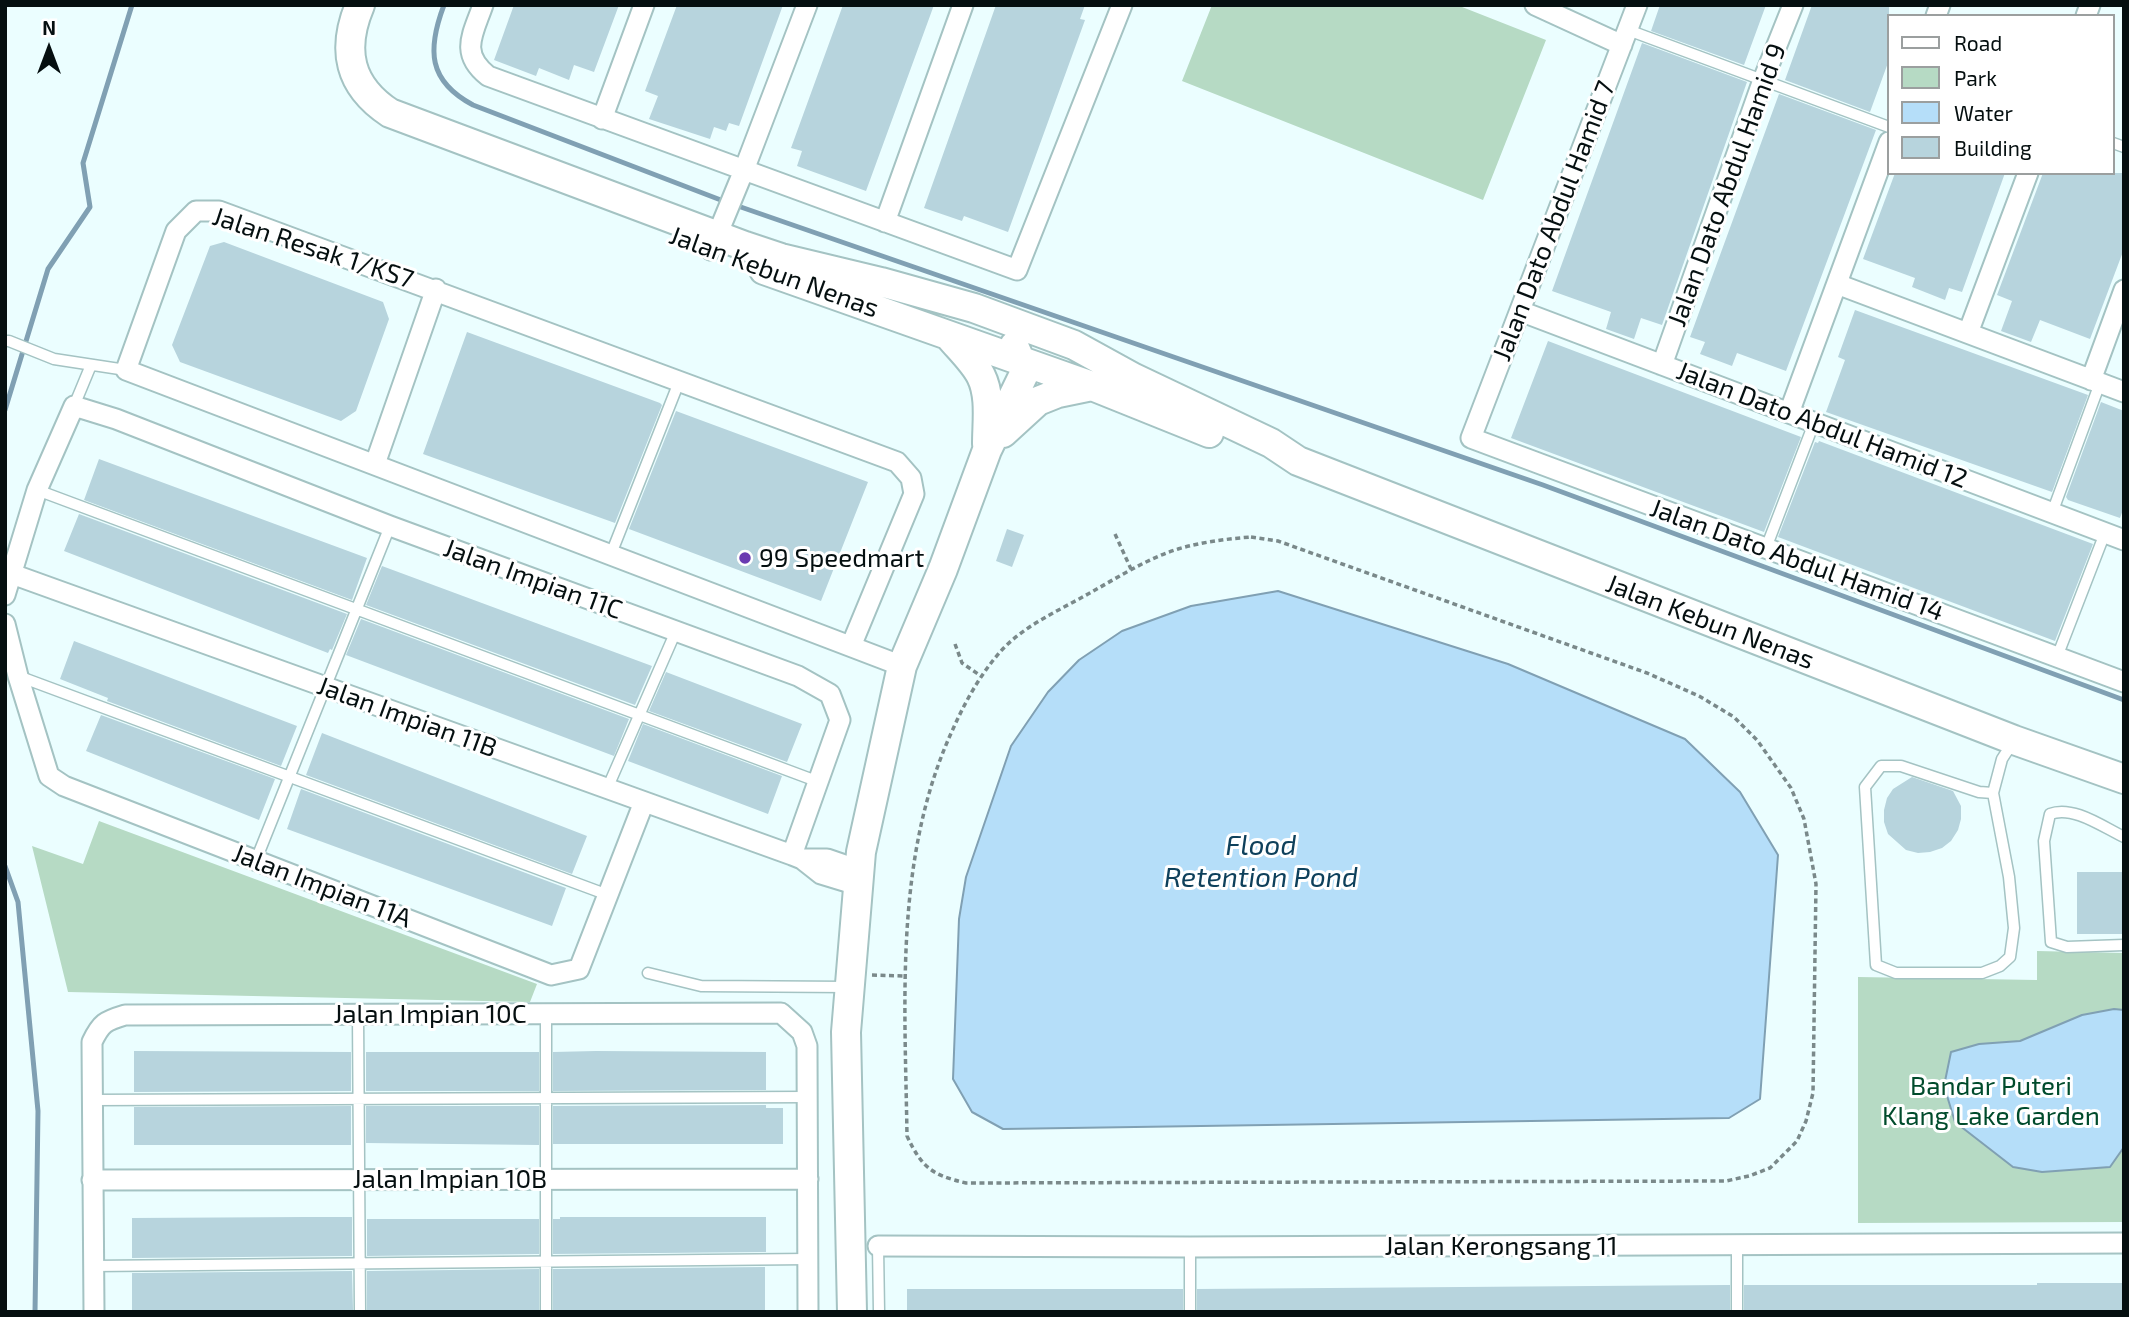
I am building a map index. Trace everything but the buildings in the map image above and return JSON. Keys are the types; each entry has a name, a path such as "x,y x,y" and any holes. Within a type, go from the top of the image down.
{"street":[{"name":"Jalan Kebun Nenas","path":"346,5 335,62 339,80 359,109 378,120 714,243 948,335 1093,386 1264,455 1298,461"},
{"name":"Jalan Kebun Nenas","path":"360,5 351,36 351,62 355,76 365,91 390,113 688,224 714,243 746,246 781,258 974,308 1074,345 1133,378 1271,443 1298,461 2008,750 2124,779"},
{"path":"483,5 471,38 470,52 472,61 488,76 1017,270 1122,5"},
{"path":"601,119 644,5"},
{"path":"714,243 807,5"},
{"path":"885,222 963,5"},
{"path":"1535,5 1625,38"},
{"name":"Jalan Dato Abdul Hamid 7","path":"1471,438 1637,5"},
{"name":"Jalan Dato Abdul Hamid 9","path":"1662,365 1763,80 1793,5"},
{"path":"1789,413 1888,145"},
{"path":"1968,333 2027,175"},
{"path":"688,224 718,218 732,202"},
{"path":"732,202 733,224 738,237 746,246"},
{"name":"Jalan Resak 1/KS7","path":"125,370 176,231 196,211 219,211 436,289 897,462 911,478 914,494 851,646"},
{"path":"1837,284 2124,392"},
{"path":"375,464 436,289"},
{"path":"2096,381 2124,290"},
{"path":"852,1312 846,1032 858,878 876,775 902,666 943,569 986,450 1024,371 1012,341 945,300"},
{"name":"Jalan Dato Abdul Hamid 12","path":"1520,311 2115,537"},
{"path":"948,335 980,374 986,390 986,450"},
{"path":"1021,360 1038,355 1063,356 1133,378"},
{"path":"125,370 902,666"},
{"path":"986,450 1038,401 1058,393 1093,386"},
{"path":"5,594 37,489 74,406"},
{"name":"Jalan Impian 11C","path":"74,406 116,419 390,526 798,676 831,694 840,720 797,857"},
{"name":"Jalan Dato Abdul Hamid 14","path":"1471,438 2124,682"},
{"name":"Jalan Impian 11B","path":"12,574 797,857 821,874 858,878"},
{"name":"Jalan Impian 11A","path":"5,624 49,775 64,786 551,975 579,969 644,802"},
{"name":"Jalan Impian 10C","path":"92,1100 92,1042 99,1028 107,1020 125,1015 546,1013 781,1013 802,1032 807,1046 807,1097"},
{"path":"807,1097 808,1312"},
{"path":"92,1100 94,1312"},
{"name":"Jalan Impian 10B","path":"92,1180 808,1179"},
{"name":"Jalan Kerongsang 11","path":"877,1246 2124,1243"}],"lane":[{"path":"1625,38 1763,80 1888,127"},
{"path":"7,341 54,359 125,370"},
{"path":"74,406 91,365"},
{"path":"2052,513 2096,381"},
{"path":"611,554 679,382"},
{"path":"1766,548 1815,423"},
{"path":"37,489 819,782"},
{"path":"256,860 390,526"},
{"path":"2057,657 2115,537"},
{"path":"607,789 676,631"},
{"path":"18,676 608,895"},
{"path":"1993,793 1979,792 1901,766 1881,766 1865,787 1877,964 1896,974 1982,973 2000,966 2010,957 2014,928 2010,877 1993,793 1997,775 2008,750"},
{"path":"2124,837 2071,812 2058,811 2050,814 2044,841 2051,942 2067,947 2124,945"},
{"path":"648,974 701,986 852,981"},
{"path":"546,1013 546,1312"},
{"path":"358,1014 360,1312"},
{"path":"92,1100 807,1097"},
{"path":"1737,1245 1737,1312"},
{"path":"877,1246 879,1312"},
{"path":"1190,1247 1190,1312"},
{"path":"93,1266 808,1259"}],"path":[{"path":"1115,534 1131,569"},
{"path":"1251,537 1278,541 1647,673 1699,696 1734,717 1756,740 1791,788 1804,819 1816,884 1813,1093 1806,1121 1797,1141 1770,1168 1749,1177 1726,1181 966,1183 944,1178 927,1169 907,1136 907,916 914,855 939,760 961,712 982,677 1001,651 1034,624 1131,569 1176,550 1216,540 1251,537"},
{"path":"955,645 962,663 982,677"},
{"path":"852,981 905,976"}],"green space":[{"path":"1212,5 1457,5 1546,40 1483,200 1182,81"},
{"path":"99,821 537,984 530,1002 68,992 32,846 83,864"},
{"name":"Bandar Puteri Klang Lake Garden","path":"2037,951 2124,953 2124,1222 1858,1223 1858,977 2037,980"}],"water":[{"name":"Flood Retention Pond","path":"1278,591 1508,664 1685,739 1740,792 1778,855 1760,1099 1729,1118 1003,1129 972,1112 953,1079 959,919 966,877 1011,746 1048,692 1079,660 1122,631 1191,606"},
{"path":"2114,1009 2124,1010 2124,1147 2110,1167 2042,1172 2013,1167 1955,1122 1944,1086 1951,1052 1979,1044 2020,1041 2082,1015"}],"waterway":[{"path":"5,410 48,269 90,207 83,163 132,5"},
{"path":"444,5 435,36 435,63 447,86 458,96 473,105 726,202"},
{"path":"735,205 1543,485 2124,700"},
{"path":"5,866 18,902 38,1111 35,1312"}],"place":[{"name":"99 Speedmart","path":"745,558"}]}
